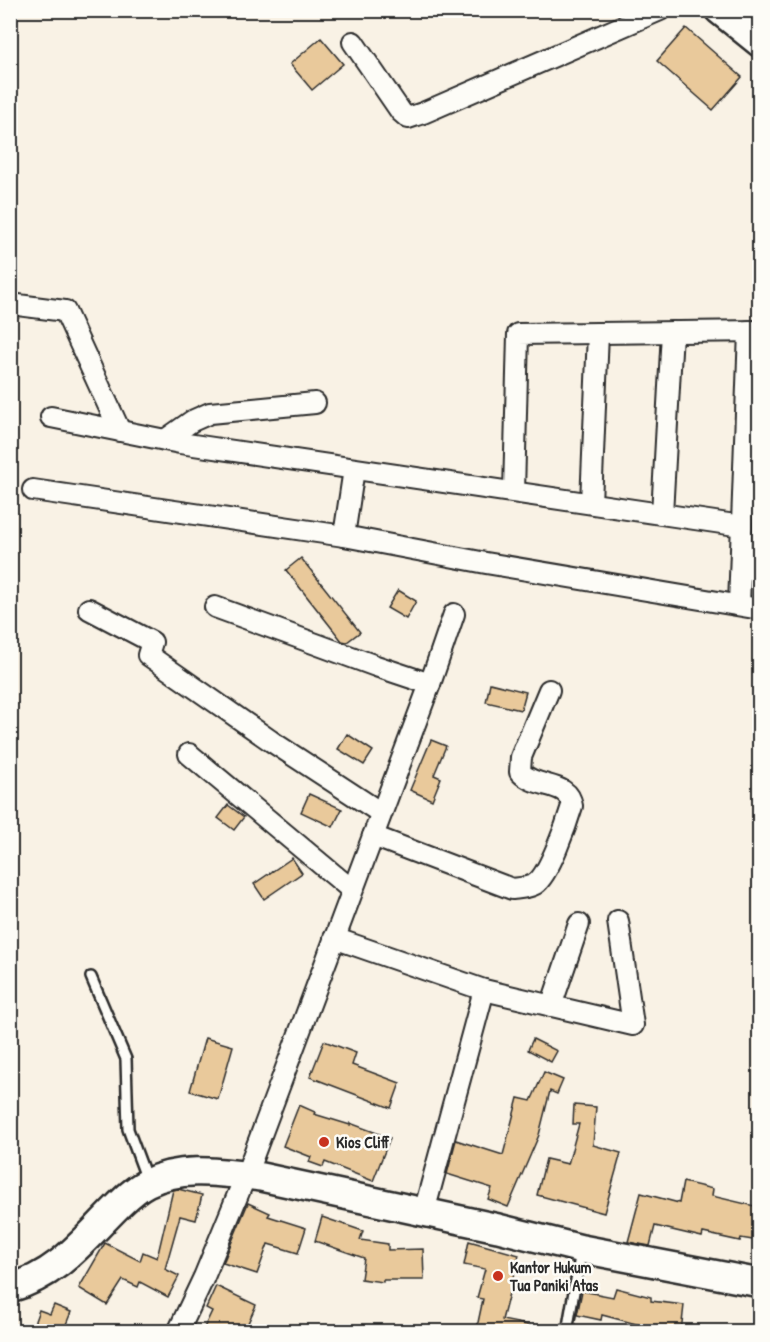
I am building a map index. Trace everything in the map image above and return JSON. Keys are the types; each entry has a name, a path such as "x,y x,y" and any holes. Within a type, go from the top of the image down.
{"street":[{"path":"353,42 401,112 408,118 660,10"},
{"path":"718,10 759,44"},
{"path":"10,304 65,311 120,431"},
{"path":"514,492 518,334 754,331 742,526 740,605"},
{"path":"662,514 672,332"},
{"path":"591,503 598,333"},
{"path":"165,440 192,421 210,413 315,402"},
{"path":"51,417 165,440 742,526"},
{"path":"344,536 354,469"},
{"path":"33,490 344,536 486,563 759,609"},
{"path":"215,607 430,684"},
{"path":"89,609 152,642 148,655 262,735 381,813"},
{"path":"178,1332 204,1277 246,1175 430,684 454,614"},
{"path":"373,836 512,889 538,883 552,858 572,806 572,800 567,792 528,780 520,772 521,757 549,690"},
{"path":"189,754 352,890"},
{"path":"334,938 484,990 633,1025 618,921"},
{"path":"551,1006 579,924"},
{"path":"424,1212 484,990"},
{"path":"10,1288 30,1282 56,1268 132,1192 148,1182 185,1172 246,1175 346,1194 498,1227 582,1249 759,1283"}],"lane":[{"path":"92,976 126,1059 128,1129 148,1182"},
{"path":"567,1332 582,1249"}],"building":[{"path":"686,28 742,77 713,110 657,61"},
{"path":"321,38 343,64 312,90 290,64"},
{"path":"301,558 360,632 347,642 342,641 286,570"},
{"path":"398,590 416,601 406,619 387,608"},
{"path":"490,683 526,692 521,710 486,702"},
{"path":"347,734 373,751 364,765 338,749"},
{"path":"431,740 446,746 434,775 441,778 432,800 410,790"},
{"path":"309,794 342,809 333,827 301,812"},
{"path":"228,805 244,817 234,830 218,818"},
{"path":"292,858 302,873 264,899 254,884"},
{"path":"205,1038 233,1046 218,1099 190,1091"},
{"path":"533,1039 557,1051 551,1062 528,1050"},
{"path":"324,1041 356,1053 352,1065 400,1083 391,1108 310,1077"},
{"path":"544,1072 563,1080 557,1094 550,1091 539,1135 508,1207 488,1199 492,1188 447,1174 456,1140 503,1155 518,1098 531,1101"},
{"path":"299,1105 315,1112 314,1114 350,1125 350,1123 390,1138 373,1181 325,1162 323,1167 309,1162 311,1157 283,1146"},
{"path":"574,1105 596,1107 593,1145 621,1153 604,1213 537,1195 546,1159 568,1164 579,1124 573,1124"},
{"path":"683,1182 713,1189 712,1196 759,1207 759,1241 741,1238 740,1241 703,1233 702,1237 655,1226 650,1246 628,1242 641,1193 679,1203"},
{"path":"178,1189 202,1195 196,1220 180,1216 165,1269 179,1276 168,1297 140,1282 138,1287 123,1280 107,1305 79,1288 105,1243 140,1261 143,1252 157,1258 173,1190"},
{"path":"248,1203 270,1213 268,1216 306,1228 298,1253 268,1244 257,1274 223,1263"},
{"path":"322,1217 363,1231 360,1240 388,1244 388,1250 423,1249 424,1280 383,1280 383,1282 361,1279 364,1258 315,1241"},
{"path":"469,1241 519,1255 502,1320 528,1325 528,1332 476,1332 483,1299 477,1298 485,1269 464,1265"},
{"path":"216,1286 256,1305 244,1332 202,1332 212,1311 206,1308"},
{"path":"616,1288 651,1297 651,1301 684,1305 681,1332 658,1332 659,1330 602,1315 601,1320 577,1315 582,1291 613,1297"},
{"path":"54,1305 71,1312 63,1332 39,1332 32,1329 39,1310 50,1314"}],"place":[{"name":"Kios Cliff","path":"324,1142"},
{"name":"Kantor Hukum Tua Paniki Atas","path":"498,1276"}]}
